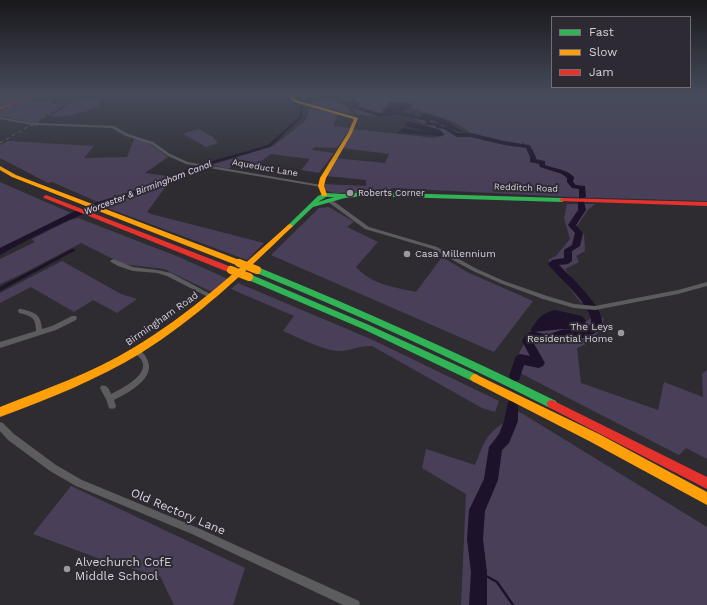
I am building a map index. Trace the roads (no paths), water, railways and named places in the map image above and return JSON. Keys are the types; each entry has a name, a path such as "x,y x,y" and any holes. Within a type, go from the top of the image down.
{"main road":[{"path":"326,198 321,186 323,178 350,133 354,122"},
{"path":"0,168 87,210 381,333 530,405 707,499"},
{"path":"0,176 76,210 99,210 257,270 352,309 499,376 707,483"},
{"name":"Redditch Road","path":"326,198 364,194 434,195 707,204"},
{"name":"Birmingham Road","path":"0,412 93,373 136,351 212,297 235,278 311,206 326,198"}],"street":[{"name":"Aqueduct Lane","path":"23,122 32,124 113,127 133,138 152,143 174,158 187,163 321,186"},
{"path":"326,198 362,225 373,230 435,248 484,274 545,298 587,308 595,308 678,292 707,284"},
{"path":"114,263 137,271 165,273 212,297"},
{"path":"21,311 35,316 39,320 39,333"},
{"path":"0,345 39,333 66,323 74,318"},
{"path":"110,398 137,382 144,374 146,366 143,357 136,351"},
{"path":"104,388 110,398 112,406"},
{"name":"Old Rectory Lane","path":"0,426 53,468 79,483 195,531 306,581 355,605"}],"waterway":[{"name":"Worcester & Birmingham Canal","path":"136,193 157,186 196,167 269,146 294,122"},
{"path":"428,122 439,125 438,127 445,128 457,135 471,135 504,143 528,146 533,157 532,161 543,162 542,166 552,170 564,172 571,177 570,182 574,187 583,187 582,197"},
{"path":"515,376 520,359 539,363 527,341 534,335 550,339 560,334 585,334 589,332 597,322 591,308 578,291 553,264 555,262 565,262 569,259 568,250 576,246 579,233 572,225 582,210 581,204"},
{"path":"0,289 74,250"},
{"path":"478,605 479,572 475,539 477,510 491,480 496,447 504,438 511,421 512,406"},
{"path":"479,572 497,582 513,605"}],"railway":[{"path":"0,143 36,122"}],"place":[{"name":"Roberts Corner","path":"350,193"},
{"name":"Casa Millennium","path":"407,254"},
{"name":"The Leys Residential Home","path":"621,333"},
{"name":"Alvechurch CofE Middle School","path":"67,569"}]}
